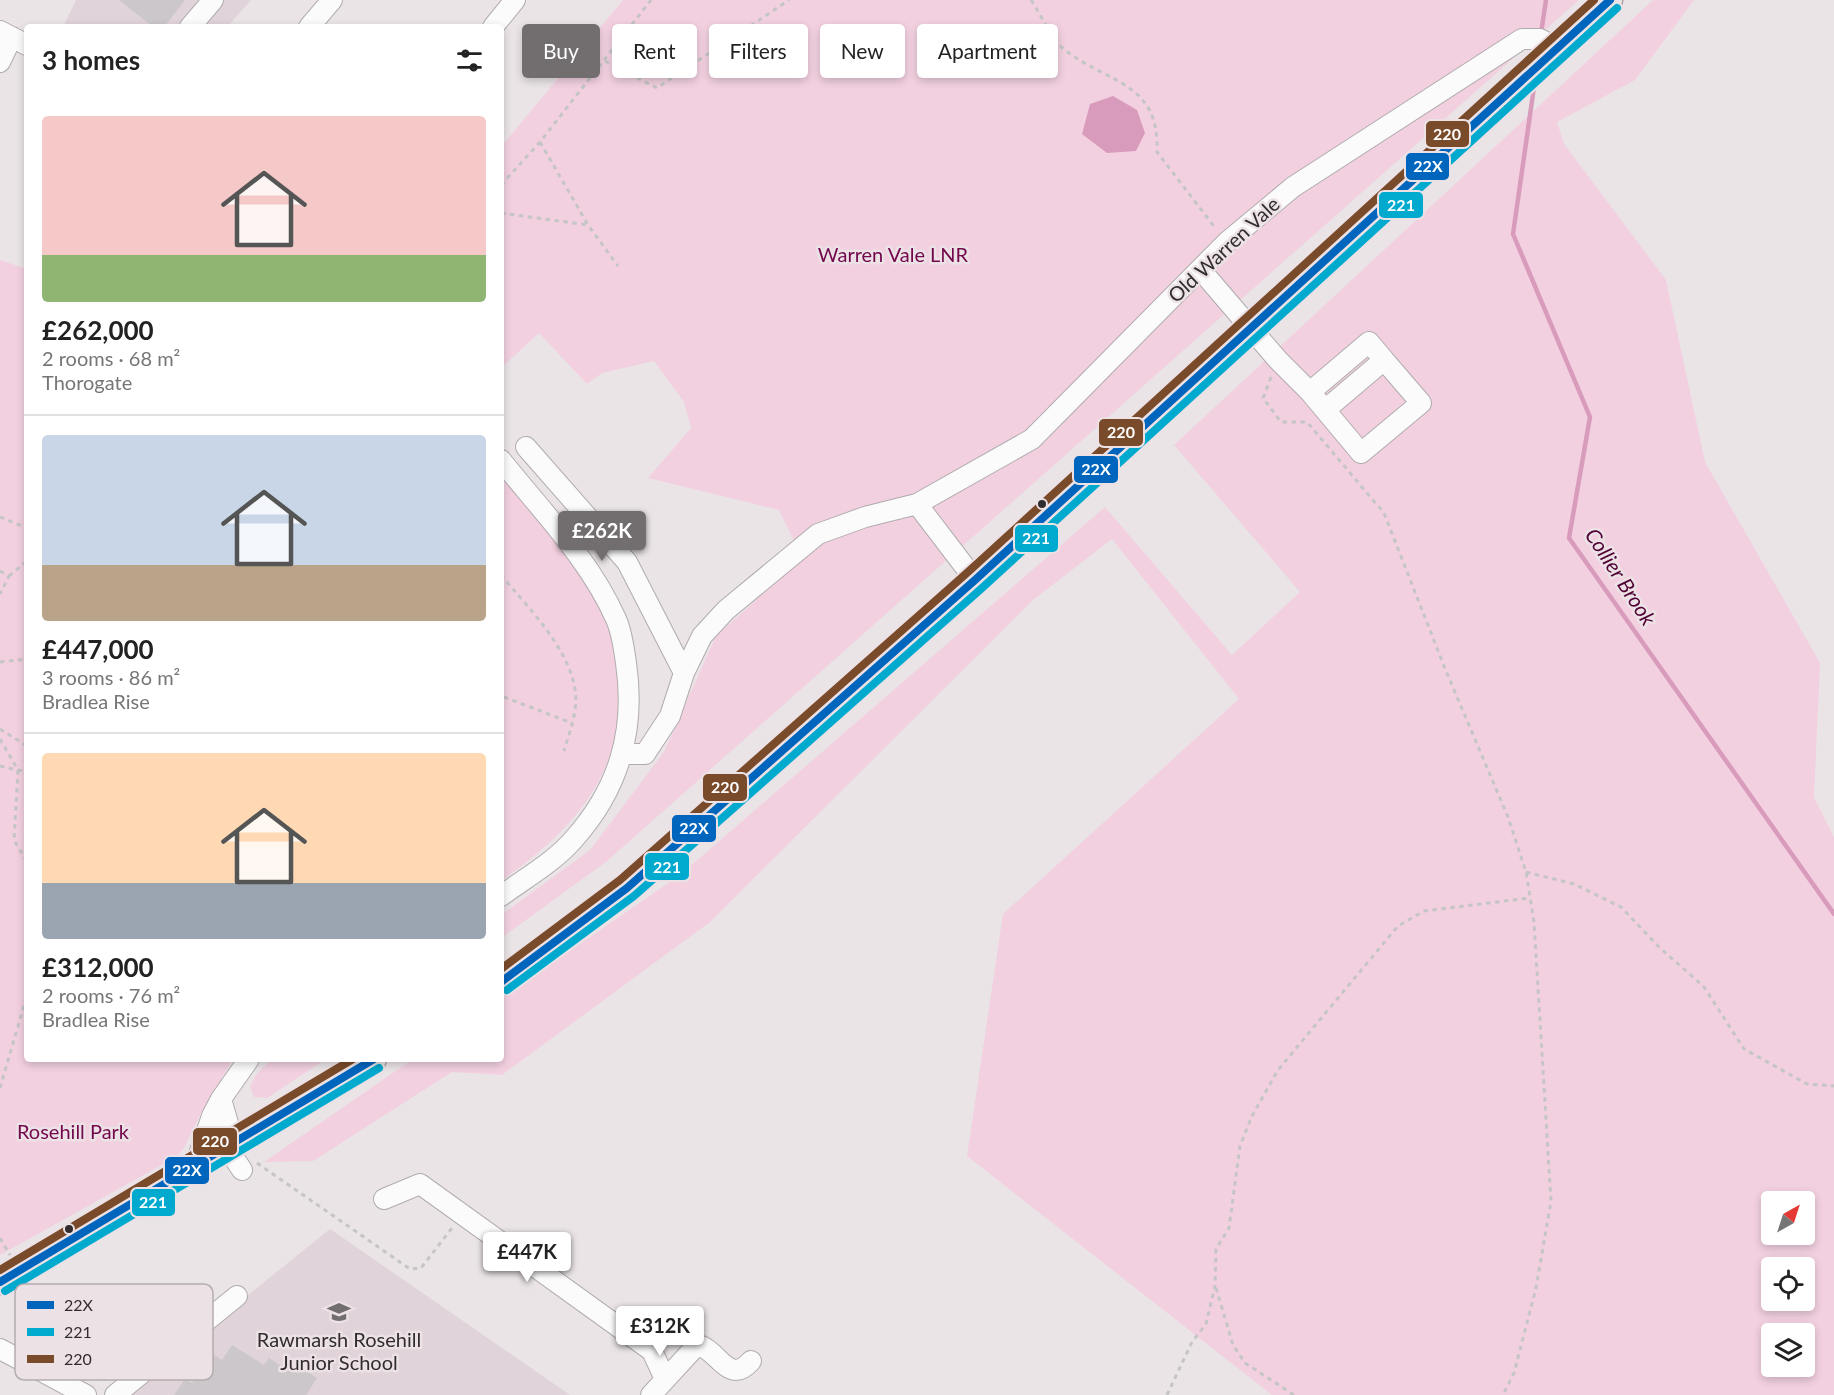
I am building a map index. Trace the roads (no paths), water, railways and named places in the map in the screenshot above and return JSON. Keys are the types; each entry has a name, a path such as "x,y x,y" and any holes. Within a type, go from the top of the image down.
{"main road":[{"path":"504,980 627,888 975,580 1610,0"},
{"path":"0,1282 369,1062"}],"street":[{"path":"193,24 213,0"},
{"path":"312,24 332,0"},
{"path":"495,24 515,0"},
{"path":"0,62 13,37"},
{"name":"Old Warren Vale","path":"622,754 645,754 657,741 670,716 684,673 702,636 726,610 818,534 865,517 917,504 1032,439 1227,242 1293,188 1522,39 1540,39 1557,48"},
{"path":"1200,269 1361,453 1421,403 1369,342 1310,392"},
{"path":"1325,410 1384,360"},
{"path":"526,447 627,562 684,673"},
{"path":"504,464 584,564 616,620 630,690 629,723 622,754 603,803 572,842 504,894"},
{"path":"917,504 975,580"},
{"path":"195,1166 212,1116 247,1062"},
{"path":"221,1099 242,1170"},
{"path":"384,1199 420,1184 463,1212 652,1351 665,1379"},
{"path":"213,1315 237,1296"},
{"path":"651,1395 697,1345 705,1348 729,1369 740,1370 751,1361"},
{"path":"0,1349 15,1357"},
{"path":"58,1380 86,1395"},
{"path":"115,1395 133,1380"}],"waterway":[{"name":"Collier Brook","path":"1541,33 1546,0"},
{"name":"Collier Brook","path":"1535,80 1513,234 1590,417 1569,538 1834,914"}],"place":[{"name":"Rawmarsh Rosehill Junior School","path":"339,1312"}],"park label":[{"name":"Warren Vale LNR","path":"893,255"},
{"name":"Rosehill Park","path":"73,1132"}]}
